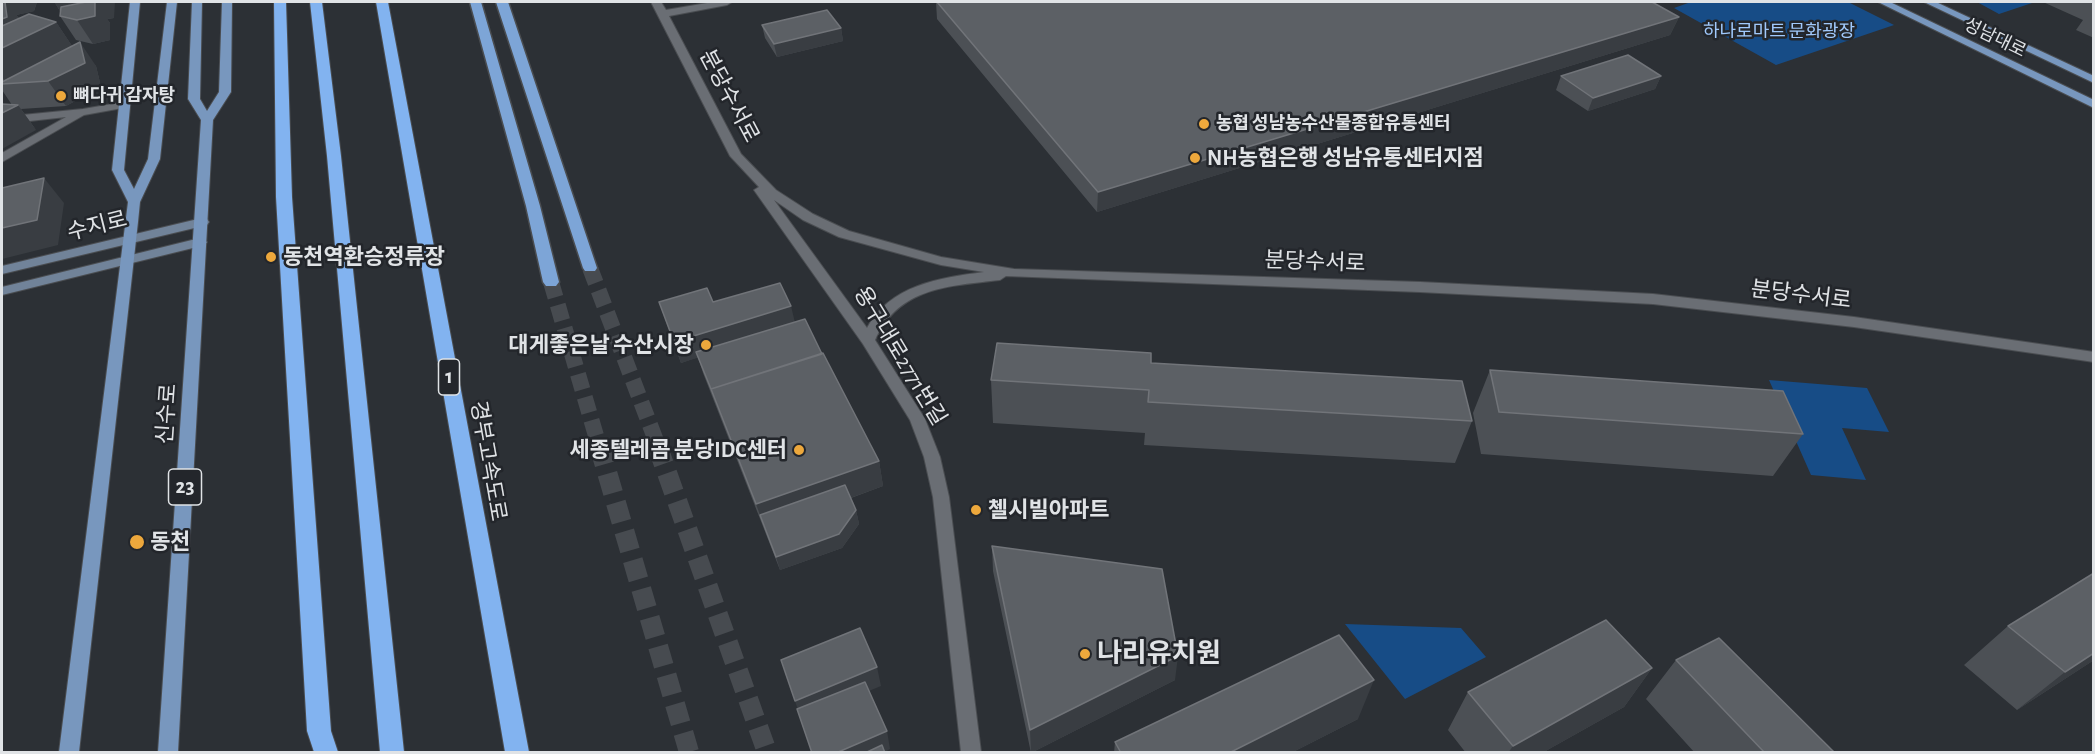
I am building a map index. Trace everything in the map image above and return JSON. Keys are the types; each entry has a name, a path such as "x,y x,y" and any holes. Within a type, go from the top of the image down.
{"highway":[{"path":"280,2 284,197 319,731 326,753"},
{"path":"316,2 335,168 392,753"},
{"name":"경부고속도로","path":"382,2 517,753"},
{"path":"475,2 533,206 551,282"},
{"path":"502,2 590,268"}],"main road":[{"path":"134,202 118,170 135,2"},
{"path":"69,753 134,202 154,159 172,2"},
{"name":"23","path":"197,2 194,99 207,120 202,222"},
{"path":"207,120 225,92 227,2"},
{"name":"성남대로","path":"1884,2 2094,105"},
{"name":"성남대로","path":"1929,2 2094,80"},
{"name":"수지로","path":"2,270 202,222"},
{"name":"신수로","path":"168,753 202,222"},
{"name":"수지로","path":"2,291 200,242"}],"street":[{"name":"분당수서로","path":"656,2 736,156 772,193 808,217 844,234 941,261 1014,273 1420,287 1653,299 1854,322 2094,357"},
{"path":"663,14 727,2"},
{"path":"2,120 83,112 124,105"},
{"path":"2,158 83,112"},
{"name":"용구대로2771번길","path":"736,156 868,340 917,418 932,457 941,497 971,753"},
{"path":"868,340 886,310 903,297 933,286 1014,273"}],"green space":[{"name":"하나로마트 문화광장","path":"1691,2 1848,2 1894,25 1776,65 1674,8"},
{"path":"1977,2 2035,2 1999,14"},
{"path":"1769,380 1867,388 1889,432 1842,428 1866,480 1811,475"},
{"path":"1345,624 1461,628 1486,657 1405,699"}],"building":[{"path":"2,2 5,2 7,17 2,19"},
{"path":"95,2 95,16 77,20 60,16 61,7"},
{"name":"농협 성남농수산물종합유통센터","path":"937,2 1652,2 1679,17 1098,192"},
{"path":"827,10 841,28 774,44 762,25"},
{"path":"29,14 56,22 2,48 2,26"},
{"path":"80,42 85,63 48,81 2,84 2,82"},
{"path":"1628,55 1661,76 1593,98 1561,76"},
{"path":"2,104 18,105 2,113"},
{"path":"44,178 37,220 2,228 2,188"},
{"path":"780,283 791,306 674,342 659,302 707,288 713,302"},
{"path":"805,319 822,354 711,389 713,394 696,352"},
{"path":"997,343 1151,353 1151,363 1462,381 1472,421 1148,402 1149,390 991,380"},
{"name":"세종텔레콤 분당IDC센터","path":"823,353 879,461 756,504 711,389"},
{"path":"1490,370 1783,391 1803,434 1499,412"},
{"path":"845,485 856,510 839,534 776,557 760,515"},
{"path":"992,546 1162,569 1178,656 1030,730"},
{"path":"2094,573 2094,653 2065,672 2008,626"},
{"path":"1606,620 1652,668 1513,746 1468,692"},
{"path":"860,628 877,667 795,701 781,660"},
{"path":"1339,635 1374,680 1229,753 1121,753 1115,742"},
{"path":"1719,638 1835,753 1765,753 1676,660"},
{"path":"865,682 887,731 836,753 812,753 797,709"},
{"path":"882,745 885,753 865,753"}],"tunnel":[{"path":"590,268 658,446"},
{"path":"551,282 599,446"},
{"path":"599,445 689,752"},
{"path":"657,445 767,752"}],"place":[{"name":"뼈다귀 감자탕","path":"61,96"},
{"name":"농협 성남농수산물종합유통센터","path":"1204,124"},
{"name":"NH농협은행 성남유통센터지점","path":"1195,158"},
{"name":"동천역환승정류장","path":"271,257"},
{"name":"대게좋은날 수산시장","path":"706,345"},
{"name":"세종텔레콤 분당IDC센터","path":"799,450"},
{"name":"첼시빌아파트","path":"976,510"},
{"name":"동천","path":"137,542"},
{"name":"나리유치원","path":"1085,654"}]}
